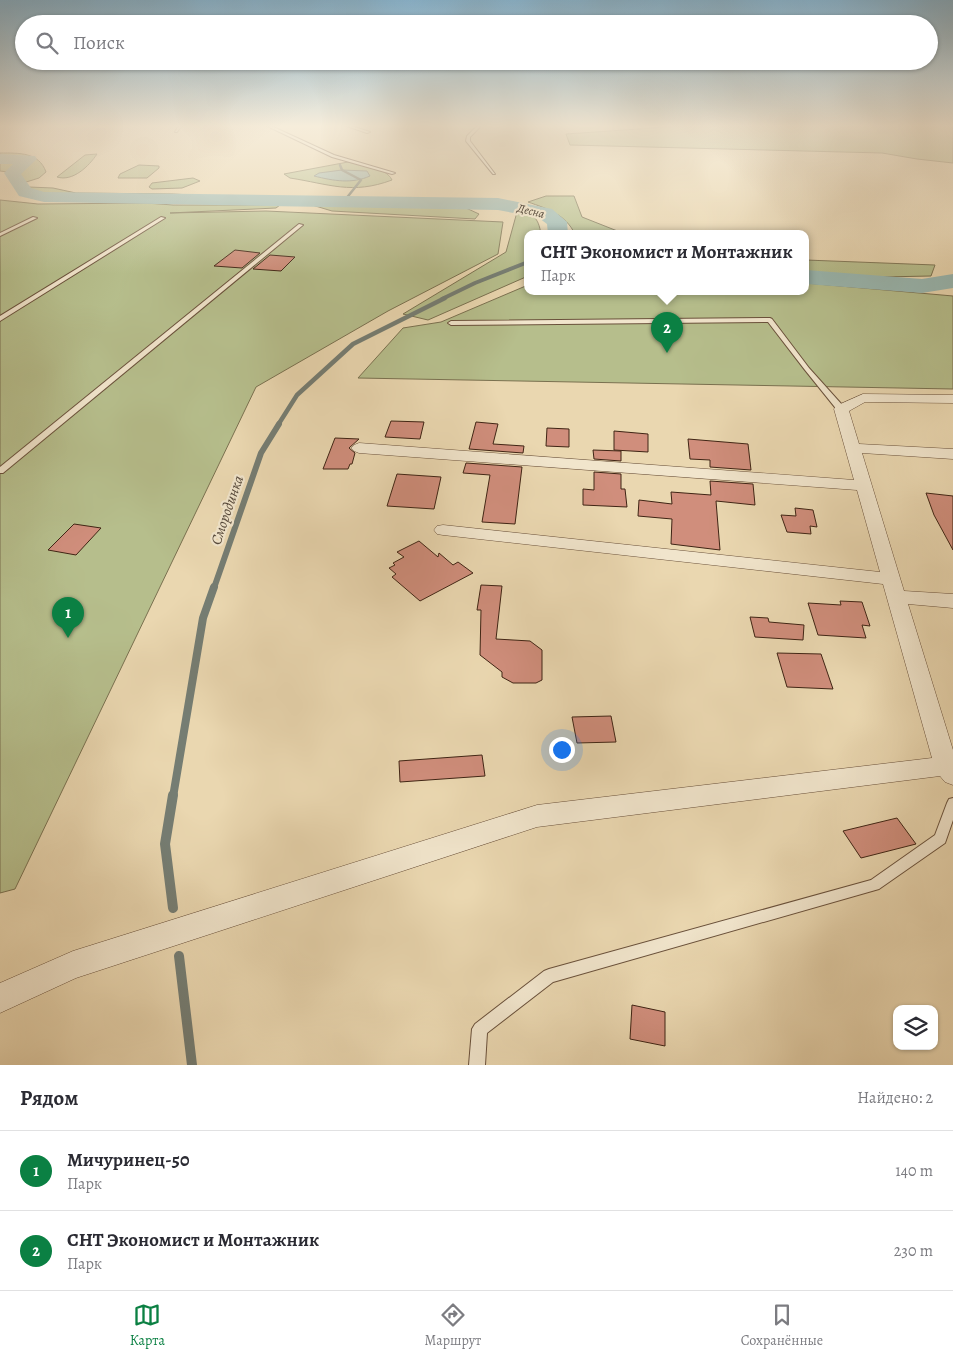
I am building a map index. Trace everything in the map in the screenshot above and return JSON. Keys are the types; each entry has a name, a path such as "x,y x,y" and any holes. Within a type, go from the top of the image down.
{"street":[{"path":"0,998 73,965 536,816 950,770 894,588 842,408 863,398 953,399"},
{"path":"359,448 864,486"},
{"path":"853,448 953,454"},
{"path":"443,530 894,588 953,601"}],"lane":[{"path":"0,235 34,218"},
{"path":"0,319 163,218"},
{"path":"0,470 301,225"},
{"path":"451,323 770,320 807,369 842,408"},
{"path":"477,1065 480,1030 550,976 874,885 940,839 953,803"}],"green space":[{"path":"16,175 43,175 39,178 23,183"},
{"path":"60,175 76,175 63,178 57,177"},
{"path":"120,175 151,175 147,178 118,178"},
{"path":"285,175 387,175 392,180 365,187 352,188 290,178"},
{"path":"193,178 200,181 182,188 152,189 149,187 152,183"},
{"path":"29,187 53,188 76,193 172,194 272,199 275,202 182,197 46,197 26,189"},
{"path":"546,196 574,196 582,217 615,230 573,230 555,213 528,202"},
{"path":"0,200 38,204 280,205 276,208 170,213 266,211 503,222 498,254 388,311 256,387 15,889 0,893"},
{"path":"380,203 466,208 479,214 475,219 332,211 312,205"},
{"path":"517,212 534,217 537,220 540,230 524,230 524,278 428,320 403,314 506,252"},
{"path":"809,260 935,265 931,276 880,277 809,272"},
{"path":"809,283 953,296 953,389 358,378 403,328 441,322 524,287 524,295 809,295"}],"water":[{"path":"314,176 370,176 363,179 343,181"}],"building":[{"path":"235,250 260,253 242,268 214,266"},
{"path":"270,255 295,257 281,271 253,269"},
{"path":"391,421 424,422 420,439 385,437"},
{"path":"476,422 498,424 493,444 524,446 523,453 469,449"},
{"path":"547,428 569,429 569,447 546,446"},
{"path":"614,431 648,434 648,452 614,450"},
{"path":"335,438 359,439 349,448 355,453 352,464 350,464 348,469 323,469"},
{"path":"688,439 748,444 751,470 710,467 710,460 690,459"},
{"path":"593,450 621,451 621,461 594,459"},
{"path":"466,463 522,467 515,524 482,522 490,475 463,473"},
{"path":"594,472 621,474 621,489 625,489 627,507 583,505 583,489 594,490"},
{"path":"397,474 441,477 434,509 387,506"},
{"path":"710,481 753,484 755,505 716,501 720,550 671,544 672,519 638,516 639,500 672,504 671,492 711,495"},
{"path":"926,493 953,496 953,550 934,515"},
{"path":"795,508 813,510 817,527 810,526 811,534 787,532 781,515 796,516"},
{"path":"74,524 101,528 76,555 48,550"},
{"path":"419,541 438,557 439,553 453,565 458,562 473,573 420,601 392,577 396,574 389,568 395,565 393,563 404,557 397,552"},
{"path":"481,585 502,586 496,639 530,641 542,650 542,680 536,683 513,683 502,677 502,672 480,655 481,610 477,610"},
{"path":"840,601 862,602 870,626 862,625 866,638 818,635 808,603 841,605"},
{"path":"750,617 768,618 769,622 804,625 803,640 755,637"},
{"path":"777,653 821,654 833,689 787,687"},
{"path":"611,716 616,742 577,743 572,717"},
{"path":"482,755 485,776 400,782 399,761"},
{"path":"897,818 916,844 861,858 843,831"},
{"path":"632,1005 665,1012 665,1046 630,1039"}],"waterway":[{"name":"Десна","path":"13,175 25,192 44,197 498,204 545,213 557,222 558,230"},
{"path":"345,200 361,180 351,175"},
{"name":"Смородинка","path":"442,299 475,283 524,264"},
{"name":"Десна","path":"809,277 922,286 953,281"},
{"name":"Смородинка","path":"278,425 297,395 353,344 445,298"},
{"name":"Смородинка","path":"214,588 261,453 279,424"},
{"name":"Смородинка","path":"173,797 203,618 214,587"},
{"name":"Смородинка","path":"173,795 165,844 173,908"},
{"name":"Смородинка","path":"179,956 192,1065"}],"place":[{"name":"СНТ Экономист и Монтажник","path":"667,353"},
{"name":"Мичуринец-50","path":"68,638"}]}
